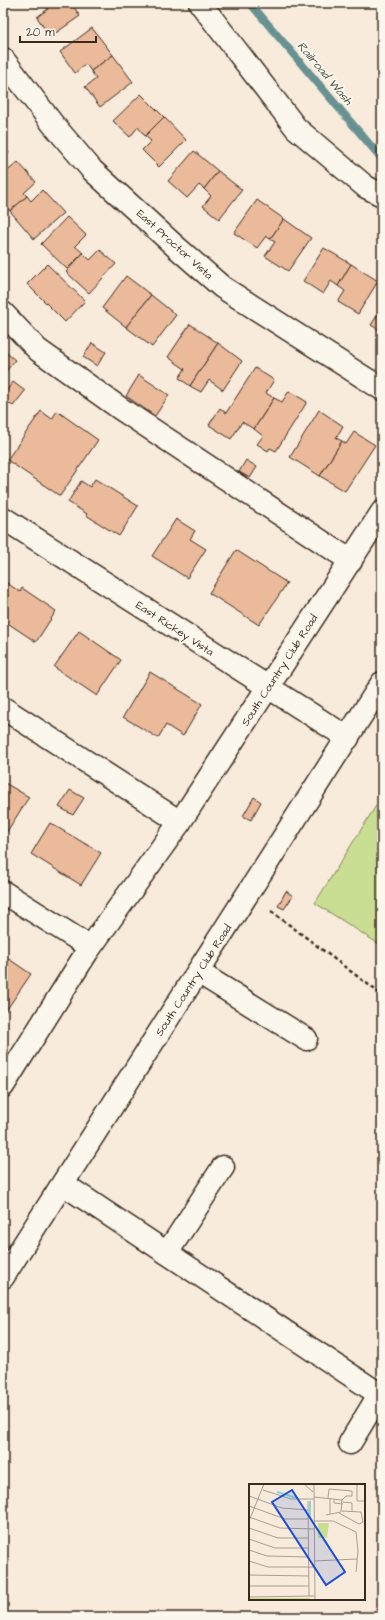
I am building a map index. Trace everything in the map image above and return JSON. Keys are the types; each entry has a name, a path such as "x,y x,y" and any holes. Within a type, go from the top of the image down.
{"street":[{"path":"200,3 296,128 366,187 382,195"},
{"name":"East Proctor Vista","path":"3,59 52,123 92,170 175,246 222,286 382,389"},
{"path":"3,313 38,350 121,409 351,560"},
{"name":"South Country Club Road","path":"4,1082 90,947 180,822 382,512"},
{"name":"East Rickey Vista","path":"3,518 348,738"},
{"name":"South Country Club Road","path":"4,1272 63,1184 382,683"},
{"path":"3,708 180,822"},
{"path":"3,892 90,947"},
{"path":"198,972 306,1039"},
{"path":"167,1253 223,1167"},
{"path":"63,1184 381,1394 350,1443"}],"path":[{"path":"271,910 382,995"}],"green space":[{"path":"382,796 382,946 315,903"}],"building":[{"path":"71,3 80,16 50,37 37,17 48,9 45,4"},
{"path":"92,28 113,55 91,71 86,64 75,73 60,52"},
{"path":"113,55 133,82 100,107 85,87 96,79 91,71"},
{"path":"141,94 164,117 145,136 138,127 130,137 113,121"},
{"path":"164,117 186,140 159,167 142,150 151,141 145,136"},
{"path":"3,144 9,153 3,158"},
{"path":"194,151 218,171 204,189 199,185 187,198 168,181"},
{"path":"18,162 36,182 24,193 27,196 10,211 3,203 3,175"},
{"path":"218,171 242,190 219,219 203,206 211,196 204,189"},
{"path":"42,190 63,213 34,239 10,211 27,196 31,201"},
{"path":"257,200 284,219 270,239 266,236 257,248 234,233"},
{"path":"67,217 86,235 75,246 83,253 67,269 41,244"},
{"path":"284,219 311,238 288,271 265,256 275,242 270,239"},
{"path":"324,248 351,264 338,286 331,281 323,294 303,281"},
{"path":"100,250 116,264 89,293 66,272 83,253 90,260"},
{"path":"47,264 85,301 65,322 27,284"},
{"path":"351,264 378,281 358,314 338,302 345,291 338,286"},
{"path":"126,276 151,295 126,327 102,308"},
{"path":"151,295 176,315 152,347 126,327"},
{"path":"382,308 382,332 371,325"},
{"path":"190,324 218,343 190,386 179,378 185,369 168,357"},
{"path":"92,343 106,352 97,366 83,357"},
{"path":"218,343 242,361 223,390 209,380 201,392 190,386"},
{"path":"3,350 15,360 3,375"},
{"path":"255,368 274,380 266,393 274,398 254,429 242,422 231,439 209,425 220,408 226,413"},
{"path":"139,375 169,395 155,416 126,396"},
{"path":"13,382 25,391 13,406 3,399 3,395"},
{"path":"289,391 307,402 276,451 270,448 268,451 257,444 263,436 254,429 274,398 282,402"},
{"path":"319,410 343,426 336,438 342,441 320,476 290,457"},
{"path":"41,411 52,419 57,411 98,440 60,496 7,460"},
{"path":"354,432 375,445 345,491 320,476 342,441 346,444"},
{"path":"246,460 257,467 250,478 239,472"},
{"path":"95,479 138,506 119,536 68,502 81,481 90,487"},
{"path":"176,519 195,531 190,539 206,549 187,578 152,556"},
{"path":"236,550 287,583 259,625 209,593"},
{"path":"7,583 20,592 22,588 56,611 36,642 3,620 3,590"},
{"path":"79,631 121,660 97,696 54,667"},
{"path":"150,672 202,704 183,736 166,725 158,738 123,717"},
{"path":"3,782 29,797 6,833 3,831"},
{"path":"70,790 84,798 73,815 59,807"},
{"path":"254,797 261,802 251,820 243,816"},
{"path":"50,823 101,853 81,885 31,854"},
{"path":"286,891 293,896 284,909 278,906"},
{"path":"3,955 31,974 3,1015"}],"waterway":[{"name":"Railroad Wash","path":"250,3 382,159"}]}
